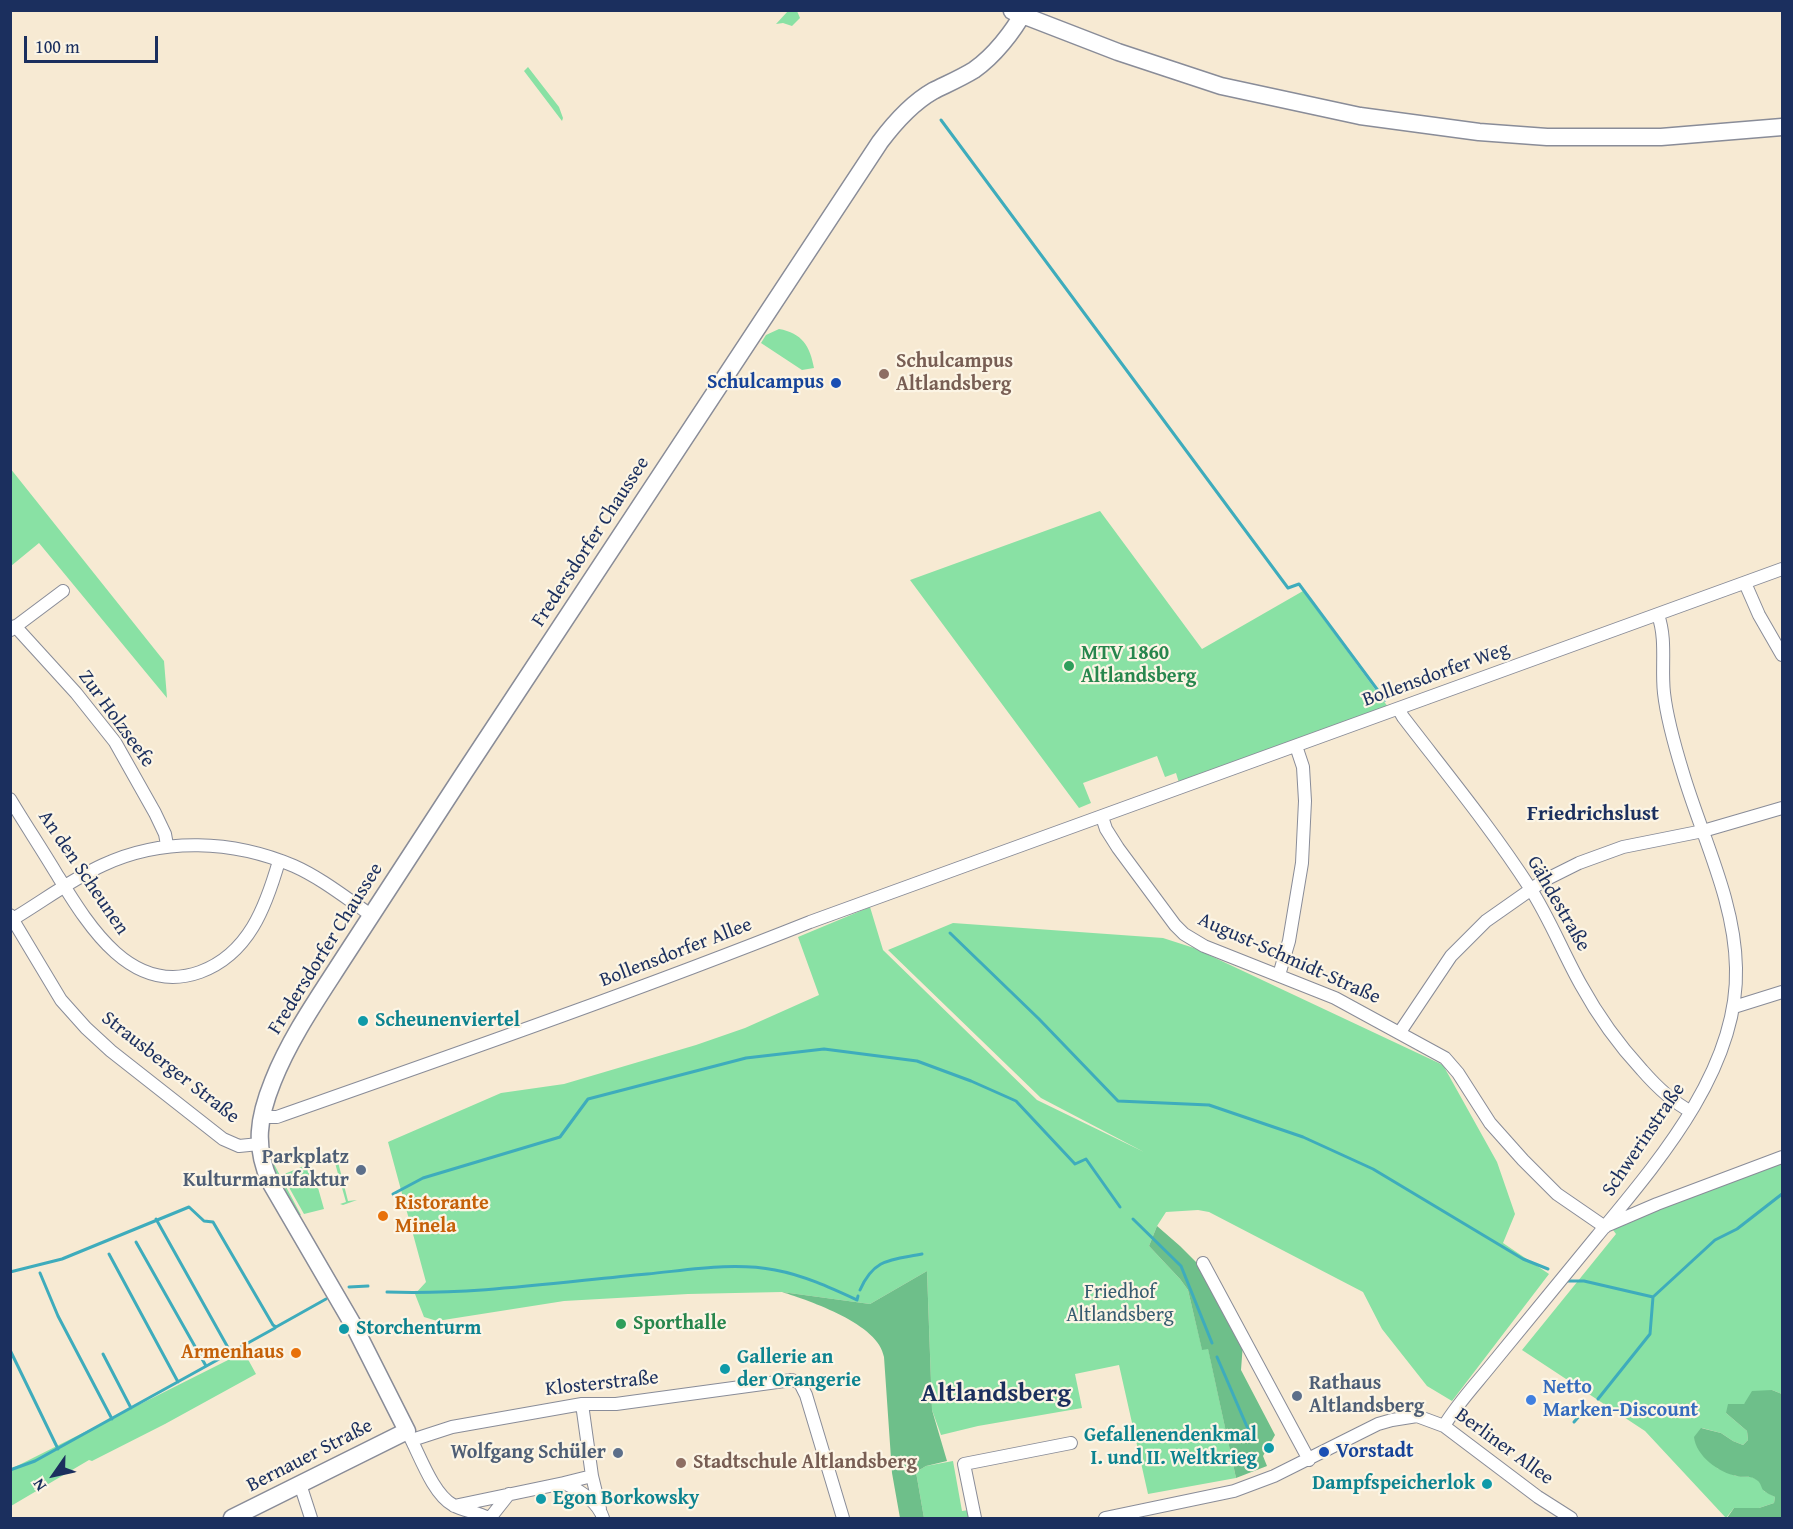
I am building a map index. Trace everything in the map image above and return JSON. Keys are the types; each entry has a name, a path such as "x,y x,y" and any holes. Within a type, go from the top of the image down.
{"main road":[{"path":"1019,12 1118,52 1221,86 1360,116 1479,132 1547,137 1661,137 1782,127"},
{"name":"Fredersdorfer Chaussee","path":"259,1144 262,1117 283,1056 371,915 880,142 900,117 915,104 974,70 990,57 1019,12"},
{"path":"259,1144 261,1158 270,1182 356,1328 409,1435"},
{"name":"Bernauer Straße","path":"232,1518 300,1484 409,1435"}],"street":[{"name":"Bollensdorfer Weg","path":"1102,818 1782,569"},
{"path":"1745,583 1758,615 1782,655"},
{"name":"Zur Holzseefe","path":"63,591 13,628 76,693 114,742 155,813 165,834 167,845"},
{"name":"Schwerinstraße","path":"1444,1426 1644,1181 1690,1111 1714,1064 1734,1007 1736,966 1732,930 1671,731 1664,693 1662,628 1658,615"},
{"name":"Gähdestraße","path":"1399,710 1531,889 1553,927 1580,984 1610,1032 1664,1093 1676,1104 1690,1111"},
{"path":"1278,975 1289,941 1302,863 1305,801 1303,767 1296,746"},
{"name":"An den Scheunen","path":"10,799 98,935 116,953 142,970 155,975 183,976 207,969 222,961 254,927 265,905 279,861"},
{"path":"1400,1032 1450,956 1486,921 1531,889 1563,870 1600,855 1643,842 1703,831 1782,808"},
{"name":"August-Schmidt-Straße","path":"1102,818 1118,848 1184,934 1204,946 1343,1001 1450,1063 1490,1123 1522,1160 1557,1194 1605,1227"},
{"name":"Bollensdorfer Allee","path":"262,1117 277,1117 470,1049 711,961 810,922 1102,818"},
{"path":"12,917 108,862 167,845 215,846 279,861 309,874 371,915"},
{"name":"Strausberger Straße","path":"12,917 61,1000 111,1051 223,1139 239,1146 259,1144"},
{"path":"1734,1007 1782,992"},
{"path":"1605,1227 1657,1204 1782,1157"},
{"path":"1203,1263 1309,1460"},
{"name":"Klosterstraße","path":"409,1435 582,1404 610,1405 792,1380 800,1383 806,1395 843,1518"},
{"path":"582,1404 592,1476 602,1514"},
{"name":"Berliner Allee","path":"1105,1518 1234,1491 1309,1460 1378,1425 1417,1416 1444,1426 1538,1497 1571,1518"},
{"path":"409,1435 437,1490 445,1500 466,1515 489,1518 509,1494"},
{"path":"975,1518 964,1464 1071,1443"},
{"path":"454,1506 592,1476"},
{"path":"564,1483 578,1489 602,1514"},
{"path":"300,1484 312,1518"}],"green space":[{"path":"788,11 797,11 800,18 792,26 783,23 776,24"},
{"path":"528,67 559,107 562,121 524,71"},
{"path":"779,329 794,334 804,342 814,368 802,370 761,343 766,335"},
{"path":"10,468 164,661 167,698 39,543 11,566"},
{"path":"1100,511 1202,649 1303,591 1388,707 1179,783 1176,773 1165,777 1157,756 1083,783 1091,803 1079,808 910,580"},
{"name":"Friedhof Altlandsberg","path":"870,907 883,950 1037,1100 1144,1152 1041,1098 888,950 953,923 1163,938 1194,948 1443,1065 1497,1162 1515,1214 1503,1243 1549,1274 1452,1401 1427,1386 1382,1329 1363,1292 1209,1212 1198,1210 1166,1212 1149,1246 1188,1290 1202,1349 1208,1348 1236,1478 1148,1494 1119,1365 1075,1374 1082,1408 978,1426 941,1435 932,1410 927,1271 870,1304 782,1292 688,1294 564,1301 437,1321 424,1317 415,1294 426,1282 388,1142 501,1093 564,1084 696,1045 745,1028 819,995 798,937"},
{"path":"266,1149 301,1215 297,1215 283,1195"},
{"path":"345,1159 338,1162 348,1201 357,1200 343,1205 340,1204 346,1202 335,1163 328,1163"},
{"path":"1782,1161 1782,1394 1772,1390 1726,1413 1747,1431 1748,1440 1743,1445 1721,1433 1702,1428 1717,1468 1736,1476 1752,1477 1760,1481 1764,1491 1775,1497 1774,1503 1759,1508 1734,1508 1726,1518 1645,1431 1522,1350 1616,1234 1610,1226"},
{"path":"311,1163 324,1209 304,1214 282,1175"},
{"path":"1157,1226 1201,1267 1243,1343 1241,1370 1275,1435 1263,1456 1267,1466 1236,1478 1208,1349 1202,1350 1188,1290 1149,1246"},
{"path":"927,1271 932,1410 947,1461 926,1466 916,1472 924,1518 900,1518 892,1473 884,1357 879,1345 870,1334 842,1315 782,1292 870,1304"},
{"path":"244,1352 256,1374 165,1424 92,1461 89,1460 11,1506 11,1469"},
{"path":"1772,1390 1782,1394 1782,1518 1727,1518 1734,1508 1759,1508 1774,1503 1775,1497 1764,1491 1758,1481 1753,1478 1740,1477 1716,1467 1699,1451 1694,1437 1701,1428 1721,1433 1743,1445 1748,1440 1747,1431 1726,1413 1728,1404 1744,1404 1752,1391"},
{"path":"953,1461 962,1511 969,1510 971,1518 924,1518 916,1472 926,1466"}],"waterway":[{"path":"941,120 1288,588 1299,584 1385,700"},
{"path":"950,933 1039,1019 1118,1101 1209,1105 1303,1137 1373,1169 1523,1259 1548,1269"},
{"path":"393,1194 423,1178 560,1137 588,1099 746,1058 824,1049 917,1061 1016,1101 1075,1164 1086,1159 1120,1207"},
{"path":"1598,1399 1650,1334 1653,1297 1715,1240 1737,1229 1782,1194"},
{"path":"10,1272 62,1259 189,1207 204,1221 213,1222 273,1325 276,1327 326,1299"},
{"path":"156,1219 231,1353"},
{"path":"1133,1219 1181,1266 1212,1343"},
{"path":"136,1242 206,1366"},
{"path":"109,1254 178,1382"},
{"path":"860,1290 865,1280 878,1266 892,1260 922,1254"},
{"path":"387,1292 485,1290 695,1269 743,1267 785,1272 817,1282 857,1300 858,1296"},
{"path":"40,1273 58,1316 112,1419"},
{"path":"1566,1281 1584,1281 1653,1297"},
{"path":"349,1287 368,1286"},
{"path":"10,1470 35,1461 275,1328"},
{"path":"10,1350 58,1449"},
{"path":"103,1354 131,1408"},
{"path":"1217,1357 1251,1436"},
{"path":"1574,1422 1581,1414"}],"place":[{"name":"Schulcampus Altlandsberg","path":"884,374"},
{"name":"Schulcampus","path":"836,383"},
{"name":"MTV 1860 Altlandsberg","path":"1069,666"},
{"name":"Scheunenviertel","path":"363,1021"},
{"name":"Parkplatz Kulturmanufaktur","path":"361,1170"},
{"name":"Ristorante Minela","path":"383,1216"},
{"name":"Sporthalle","path":"621,1324"},
{"name":"Storchenturm","path":"344,1329"},
{"name":"Armenhaus","path":"296,1353"},
{"name":"Gallerie an der Orangerie","path":"725,1369"},
{"name":"Rathaus Altlandsberg","path":"1297,1396"},
{"name":"Netto Marken-Discount","path":"1531,1400"},
{"name":"Gefallenendenkmal I. und II. Weltkrieg","path":"1269,1448"},
{"name":"Vorstadt","path":"1324,1452"},
{"name":"Wolfgang Schüler","path":"618,1453"},
{"name":"Stadtschule Altlandsberg","path":"681,1463"},
{"name":"Dampfspeicherlok","path":"1487,1484"},
{"name":"Egon Borkowsky","path":"541,1499"}],"district":[{"name":"Friedrichslust","path":"1593,815"},
{"name":"Altlandsberg","path":"996,1394"}]}
